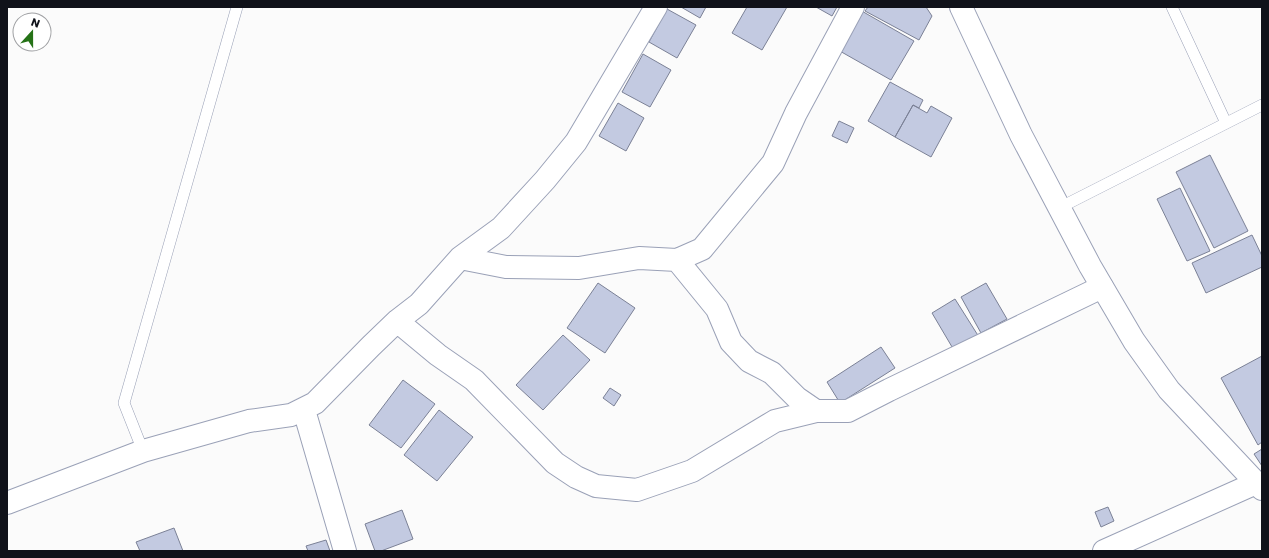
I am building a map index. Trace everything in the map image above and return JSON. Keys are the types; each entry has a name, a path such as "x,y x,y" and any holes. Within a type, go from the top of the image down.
{"street":[{"path":"7,504 143,451 249,421 291,415 304,410 315,403 327,392 349,366 397,321 419,304 460,258 501,228 545,180 576,142 656,7"},
{"path":"460,258 506,266 579,268 639,258 677,260 702,249 773,163 796,113 853,7"},
{"path":"961,7 1021,135 1102,287 1134,341 1169,390 1259,486 1104,551"},
{"path":"677,260 717,309 731,342 749,361 772,373 797,398 816,411"},
{"path":"397,321 438,355 474,380 555,463 576,477 596,486 637,490 692,472 775,421 816,411 848,411 1102,287"},
{"path":"304,410 345,551"}],"lane":[{"path":"143,451 124,403 237,7"},
{"path":"1172,7 1226,123"},
{"path":"1059,208 1262,105"}],"building":[{"path":"681,7 706,7 700,18"},
{"path":"747,7 787,7 762,50 732,33"},
{"path":"816,7 837,7 832,16"},
{"path":"868,7 926,7 932,16 919,40 865,11"},
{"path":"667,9 696,25 677,58 649,42"},
{"path":"860,10 914,41 891,80 838,50"},
{"path":"643,54 671,70 650,107 622,92"},
{"path":"890,82 923,100 919,108 913,105 895,137 868,121"},
{"path":"618,103 644,118 626,151 599,136"},
{"path":"913,105 927,113 931,106 952,118 931,157 895,137"},
{"path":"839,121 854,128 847,143 832,136"},
{"path":"1210,155 1248,231 1214,248 1176,172"},
{"path":"1180,188 1210,251 1187,261 1157,199"},
{"path":"1252,235 1262,256 1262,267 1206,293 1192,263"},
{"path":"598,283 635,308 605,353 567,328"},
{"path":"986,283 1007,319 981,333 961,297"},
{"path":"955,299 979,337 955,352 932,313"},
{"path":"563,335 590,360 543,410 516,385"},
{"path":"881,347 895,368 840,403 827,382"},
{"path":"1262,356 1262,442 1258,445 1221,378"},
{"path":"403,380 435,404 401,448 369,425"},
{"path":"610,388 621,395 614,406 603,398"},
{"path":"439,410 473,437 437,481 404,455"},
{"path":"1262,449 1262,466 1254,454"},
{"path":"1108,507 1114,521 1101,527 1095,512"},
{"path":"402,510 413,539 381,551 375,551 365,524"},
{"path":"174,528 183,551 140,551 136,542"},
{"path":"326,540 330,551 308,551 306,546"}]}
